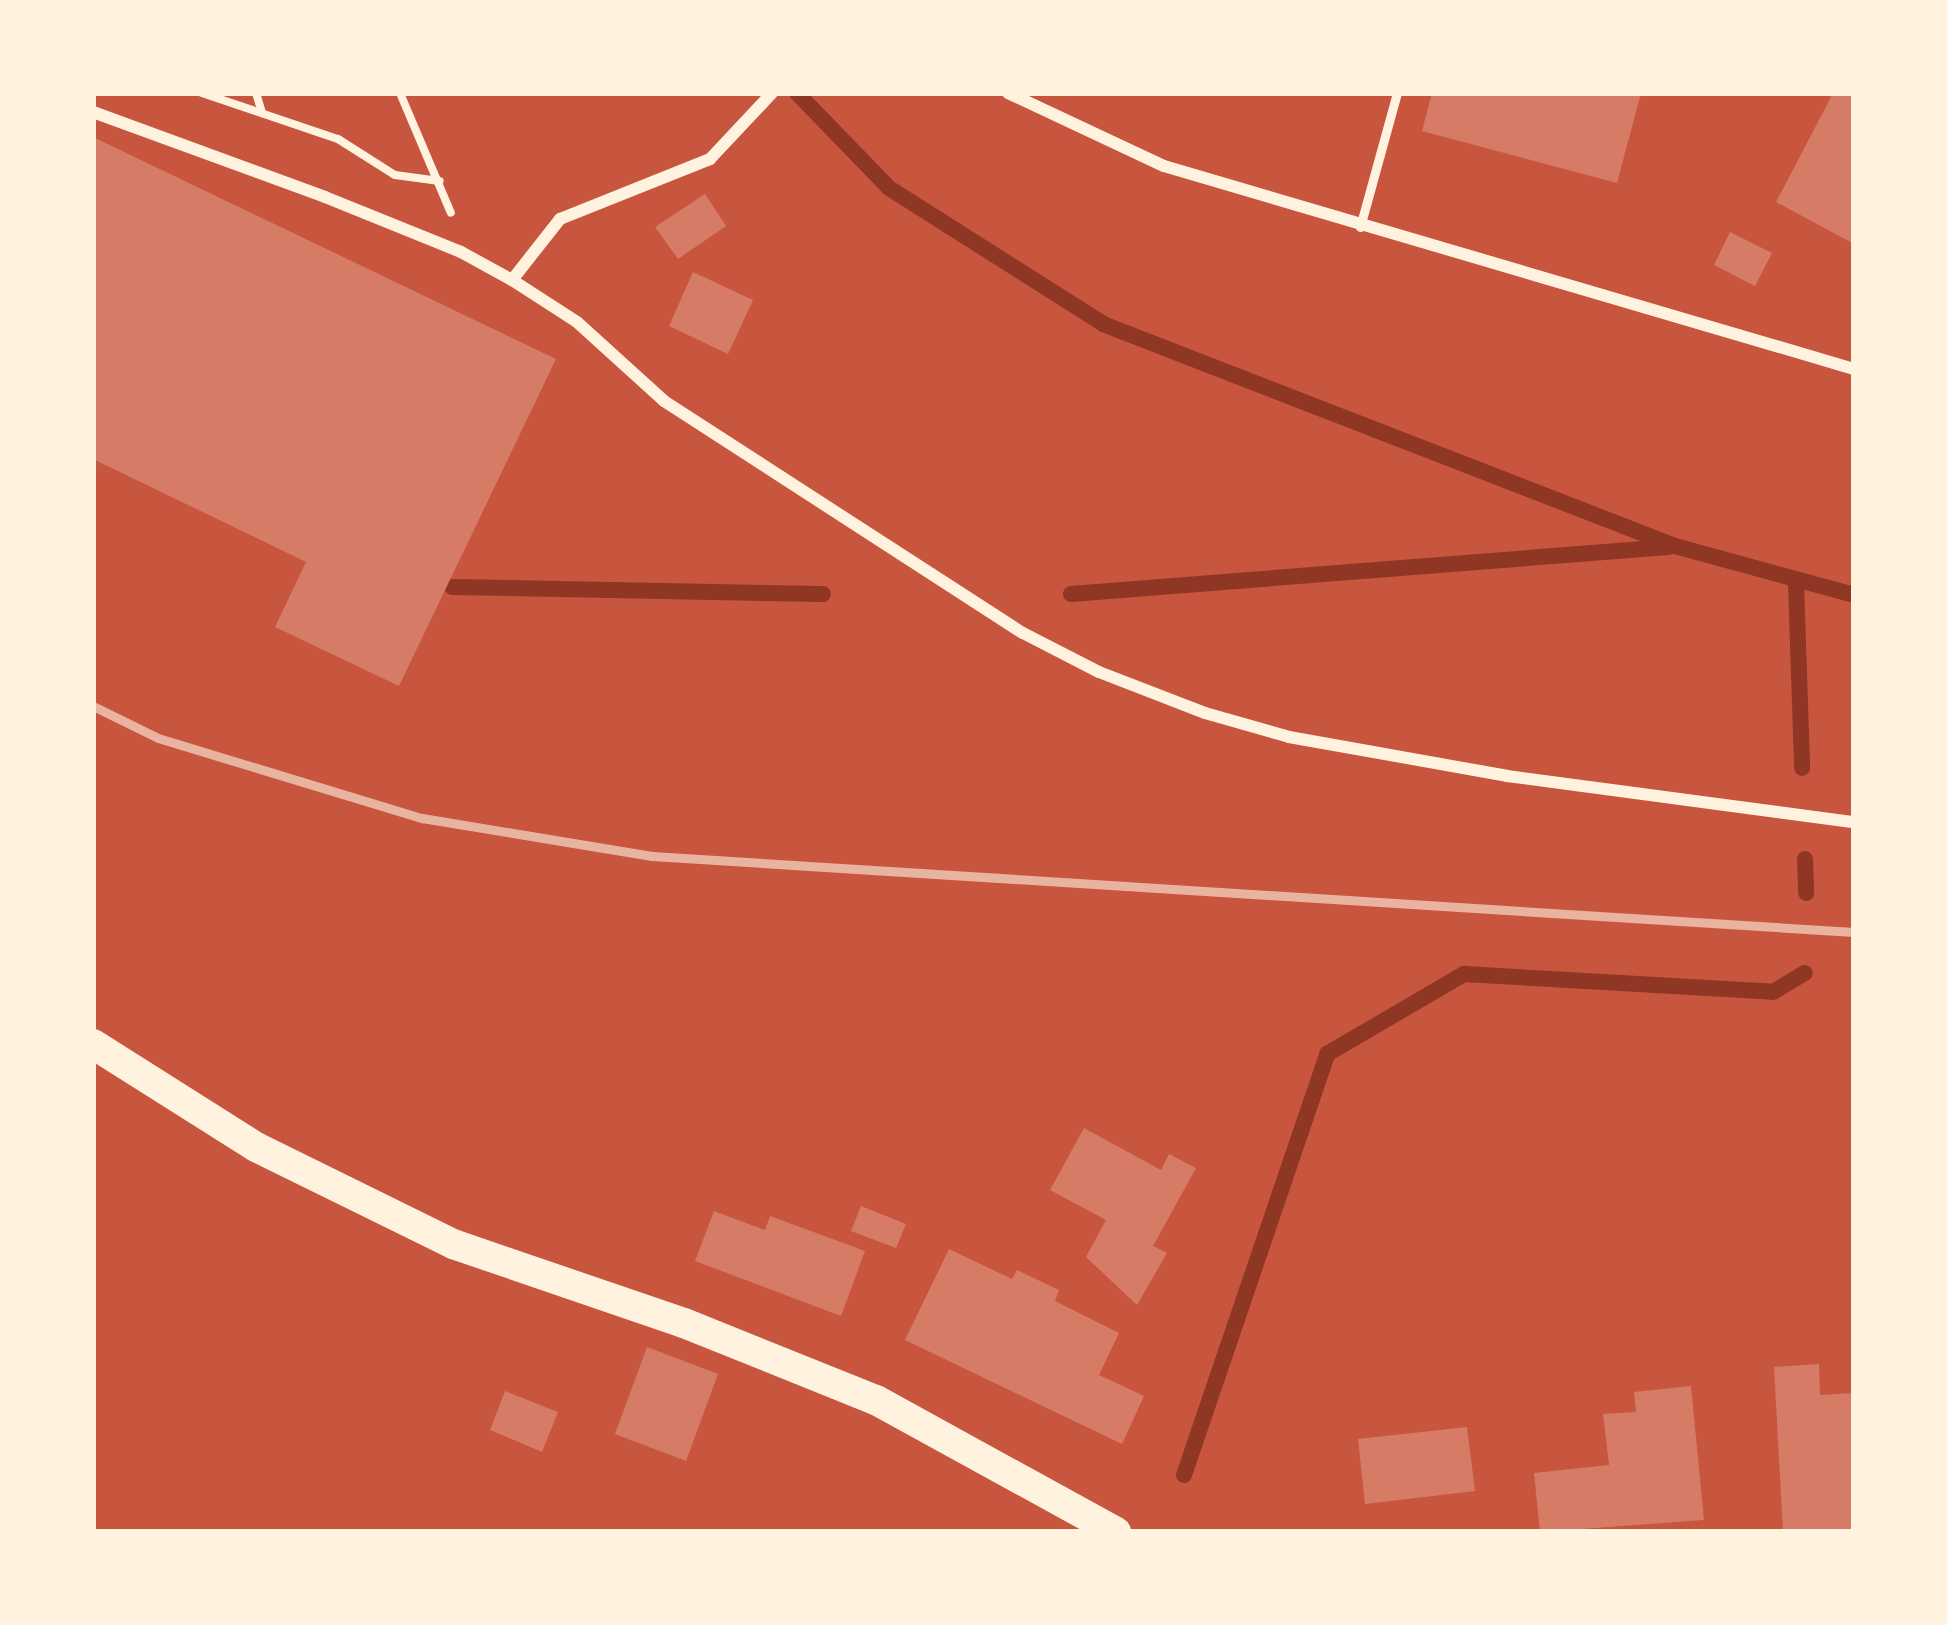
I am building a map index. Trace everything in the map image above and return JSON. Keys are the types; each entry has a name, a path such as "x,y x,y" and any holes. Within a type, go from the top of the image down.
{"main road":[{"path":"93,1044 256,1147 453,1244 685,1323 876,1400 1116,1532"}],"street":[{"path":"512,280 560,219 710,159 772,93"},
{"path":"1007,93 1165,166 1854,369"},
{"path":"93,112 461,252 512,280 577,322 664,401 1023,633 1100,671 1205,713 1289,737 1507,776 1854,822"}],"lane":[{"path":"1360,227 1397,93"}],"path":[{"path":"202,93 338,140 395,175 440,181"},
{"path":"256,93 262,113"},
{"path":"400,93 440,181 461,252"}],"building":[{"path":"1432,93 1641,93 1617,183 1422,131"},
{"path":"1823,93 1854,93 1854,244 1776,202 1831,97"},
{"path":"93,137 556,359 399,686 275,627 306,562 93,459"},
{"path":"705,194 726,226 678,259 655,227"},
{"path":"1730,232 1772,253 1755,286 1714,265"},
{"path":"693,272 753,300 728,354 669,326"},
{"path":"1084,1128 1161,1170 1169,1154 1196,1168 1153,1246 1167,1253 1137,1305 1086,1257 1106,1220 1050,1190"},
{"path":"861,1206 906,1224 896,1248 851,1231"},
{"path":"714,1211 765,1230 770,1216 865,1251 841,1316 695,1261"},
{"path":"949,1249 1012,1279 1017,1270 1059,1290 1055,1301 1119,1333 1099,1375 1144,1396 1122,1444 905,1340"},
{"path":"647,1347 718,1374 686,1461 615,1434"},
{"path":"1819,1364 1820,1395 1854,1393 1854,1530 1783,1532 1774,1367"},
{"path":"1691,1386 1704,1520 1540,1532 1534,1473 1609,1465 1603,1414 1636,1412 1634,1392"},
{"path":"505,1391 558,1412 542,1452 490,1430"},
{"path":"1467,1427 1475,1491 1365,1504 1358,1439"}],"waterway":[{"path":"797,93 889,188 1103,324 1675,546 1854,595"},
{"path":"1071,594 1668,547"},
{"path":"1796,583 1802,768"},
{"path":"452,587 823,594"},
{"path":"1805,859 1806,893"},
{"path":"1184,1475 1327,1054 1464,974 1773,992 1805,973"}],"railway":[{"path":"93,706 158,738 422,818 652,856 1854,932"}]}
